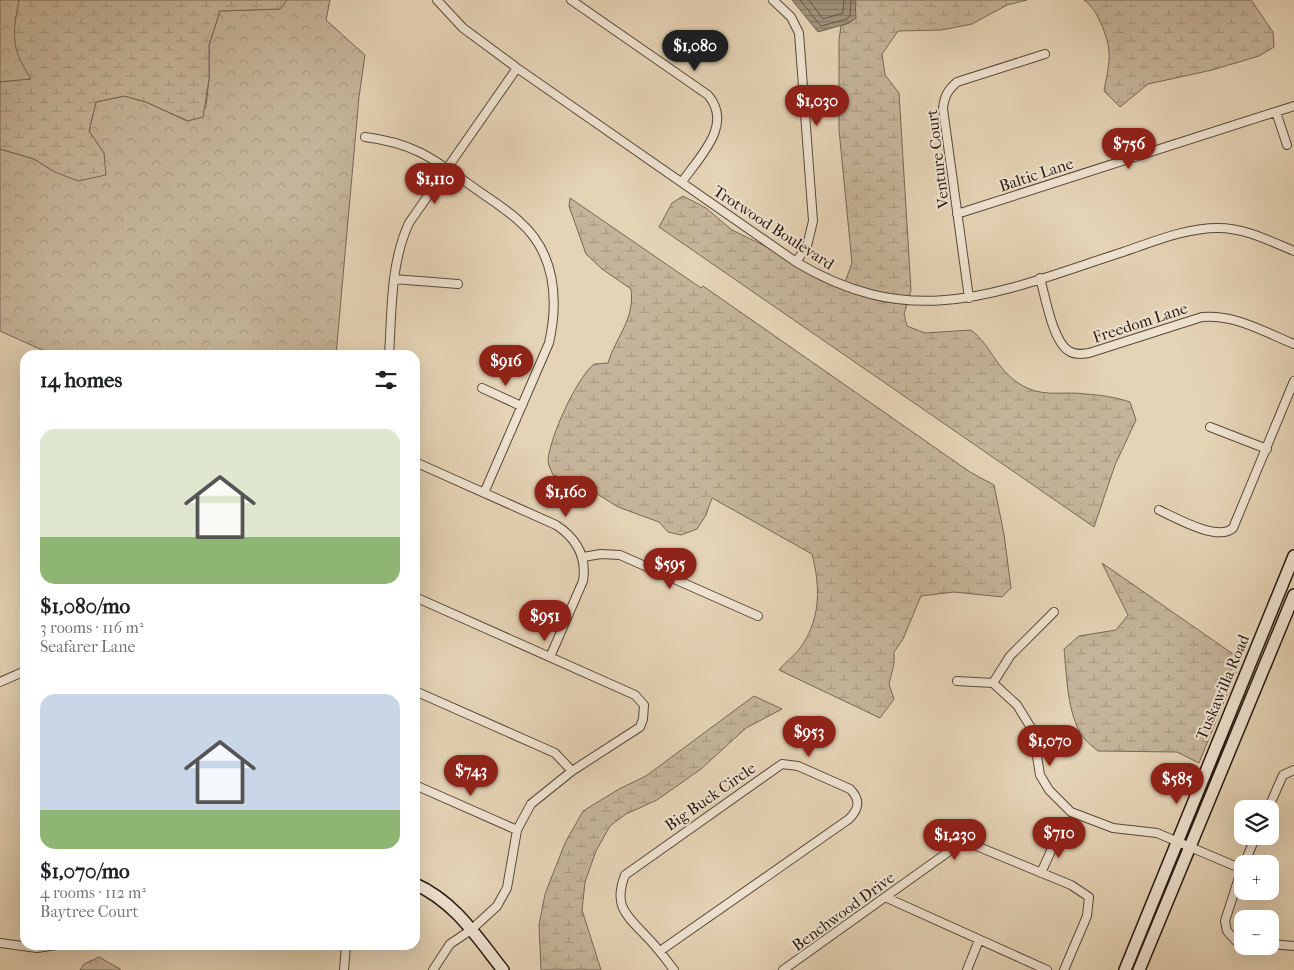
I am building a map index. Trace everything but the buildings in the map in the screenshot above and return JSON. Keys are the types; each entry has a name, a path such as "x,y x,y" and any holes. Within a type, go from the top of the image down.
{"main road":[{"name":"Tuskawilla Road","path":"1125,970 1294,556"},
{"name":"Tuskawilla Road","path":"1138,970 1191,847 1294,594"},
{"path":"420,886 452,906 503,970"}],"street":[{"name":"Trotwood Boulevard","path":"437,0 463,28 517,68 796,262 821,277 853,289 885,298 926,302 969,298 1040,278 1174,235 1199,230 1236,230 1294,251"},
{"path":"571,0 708,95 717,108 719,120 716,133 682,182"},
{"path":"773,0 791,17 799,34 813,221 807,246 796,262"},
{"name":"Venture Court","path":"969,298 943,109 948,90 957,82 1045,54"},
{"path":"389,350 394,279 401,240 409,223 517,68"},
{"name":"Baltic Lane","path":"957,214 1294,106"},
{"path":"1276,112 1287,145"},
{"path":"364,137 392,140 410,146 447,168 519,221 535,238 553,278 555,308 549,343 484,493"},
{"name":"Freedom Lane","path":"1040,278 1057,336 1069,351 1079,354 1089,353 1202,317 1214,316 1235,319 1294,344"},
{"path":"394,279 458,284"},
{"path":"1159,510 1215,534 1229,532 1237,521 1294,381"},
{"path":"482,388 521,406"},
{"path":"1210,426 1267,449"},
{"path":"420,464 556,525 568,533 576,543 583,558 585,570 583,581 550,657"},
{"path":"583,558 601,554 620,555 758,616"},
{"path":"420,598 635,695 644,705 644,713 637,730 572,771 531,804 517,830 507,888 496,906 471,930 450,944 433,970"},
{"path":"993,683 1010,656 1054,612"},
{"path":"0,682 20,673"},
{"path":"956,681 993,683 1017,705 1034,731 1040,774 1059,802 1071,812 1087,820 1113,828 1157,833 1234,866"},
{"path":"420,693 555,753 572,771"},
{"name":"Big Buck Circle","path":"660,951 849,819 858,807 855,793 798,766 782,764 632,868 625,875 621,886 621,905 626,916 660,951 674,970"},
{"path":"1272,800 1283,775 1294,770"},
{"path":"420,786 517,830"},
{"path":"1041,873 1058,835"},
{"name":"Benchwood Drive","path":"783,970 958,845 965,843 974,845 1082,891 1089,898 1087,916 1064,970"},
{"path":"1234,893 1225,921 1227,931 1234,939"},
{"path":"885,897 1047,970"},
{"path":"967,970 979,940"},
{"path":"0,943 20,946"},
{"path":"1279,945 1294,946"},
{"path":"344,970 346,950"}],"green space":[{"path":"0,0 19,0 15,41 20,59 32,79 0,82"},
{"path":"19,0 287,0 280,9 220,11 209,45 209,79 203,117 188,121 146,102 124,96 96,102 89,131 104,153 106,175 78,181 55,172 34,159 0,149 0,82 31,79 20,59 15,41 14,33"},
{"path":"287,0 330,0 326,20 365,55 359,97 336,350 42,350 0,331 0,149 34,159 55,172 104,153 89,131 96,102 124,96 146,102 187,121 206,107 209,79 209,45 220,11 280,9"},
{"path":"855,0 1027,0 1007,5 972,24 941,30 898,31 882,54 885,75 899,93 911,290 909,297 885,294 845,282 852,263 839,130 839,40 841,26 849,23"},
{"path":"1084,0 1251,0 1273,32 1274,47 1259,56 1212,70 1148,84 1120,107 1104,91 1109,61 1108,46 1097,16"},
{"path":"683,196 706,208 732,230 771,249 820,280 852,293 884,302 907,304 904,314 907,326 925,333 971,330 979,337 1008,375 1027,388 1049,393 1078,393 1102,396 1130,402 1136,420 1115,465 1094,527 659,227 672,203"},
{"path":"570,198 701,288 703,286 970,472 994,485 1004,534 1011,588 1002,597 954,592 921,596 903,639 894,652 894,664 889,684 894,699 880,718 779,670 801,648 813,622 816,611 817,589 812,554 712,498 706,515 697,529 681,535 668,532 659,522 618,507 586,487 553,475 548,460 554,437 565,409 587,371 594,364 608,363 628,319 631,300 631,289 602,269 586,254 569,206"},
{"path":"1102,563 1233,654 1240,662 1199,763 1177,752 1098,751 1085,739 1078,728 1069,695 1064,649 1079,636 1116,630 1128,615"},
{"path":"754,696 782,709 746,728 701,769 657,800 626,814 610,826 596,851 585,882 582,910 601,970 541,970 539,925 545,894 565,843 583,811 619,789 646,776"},
{"path":"99,957 121,970 80,970 84,964"}],"water":[{"path":"792,0 855,0 856,18 849,23 818,32"}]}
